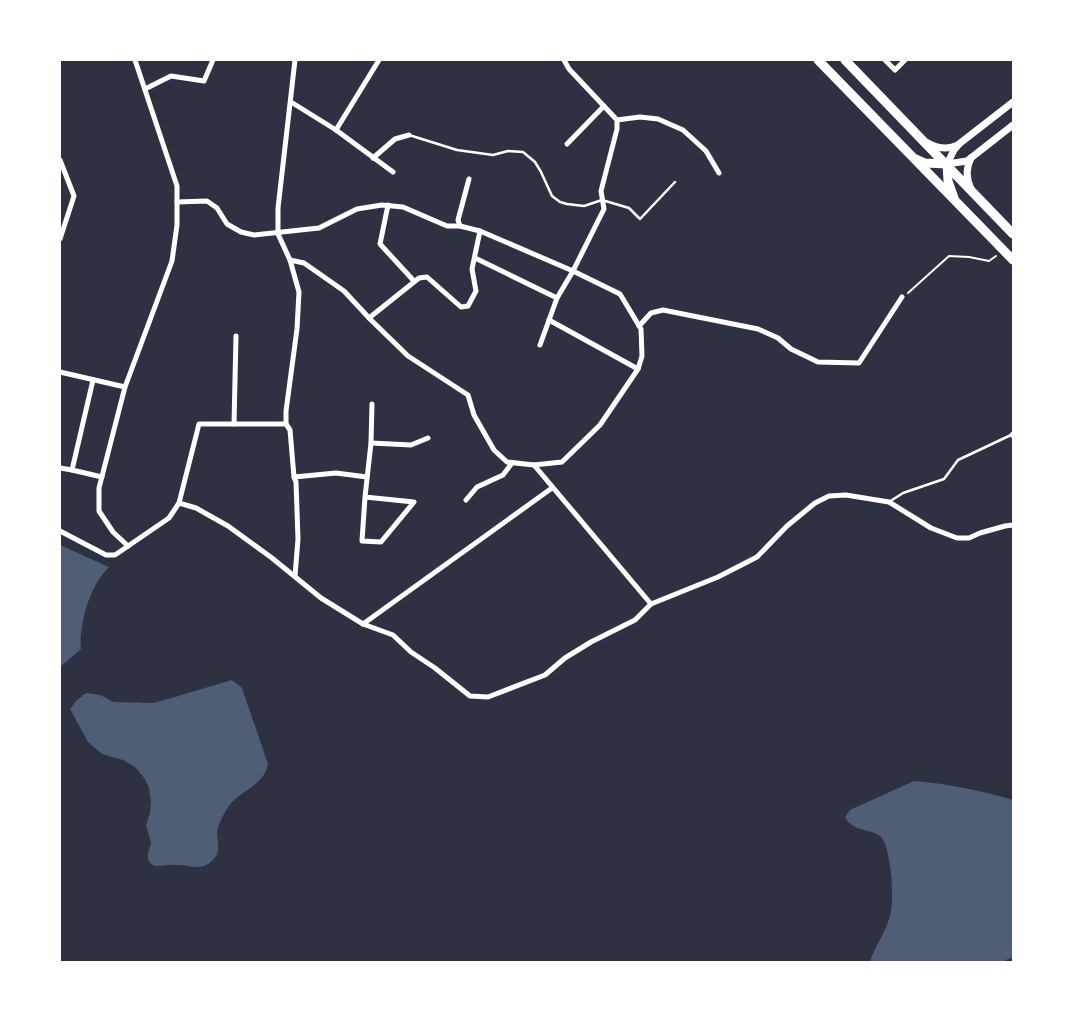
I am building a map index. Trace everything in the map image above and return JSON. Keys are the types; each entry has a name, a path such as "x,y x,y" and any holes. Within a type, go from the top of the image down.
{"highway":[{"path":"818,60 1013,260"},
{"path":"844,60 948,164 1013,234"},
{"path":"909,154 925,163 948,164"},
{"path":"948,164 948,181 958,204"}],"street":[{"path":"128,546 113,532 99,511 99,488 125,387 172,261 177,224 177,186 135,60"},
{"path":"145,89 171,76 204,81 213,60"},
{"path":"294,576 298,539 296,482 290,430 286,424 286,411 297,329 299,292 290,260 278,234 278,208 295,60"},
{"path":"336,130 380,60"},
{"path":"540,344 558,298 604,209 601,192 617,129 617,120 569,69 564,60"},
{"path":"885,60 896,70 905,60"},
{"path":"291,102 336,130 393,172"},
{"path":"923,140 940,148 953,148 1013,102"},
{"path":"567,144 604,106"},
{"path":"617,120 640,117 658,119 683,130 706,151 719,172"},
{"path":"959,144 948,164 962,163 972,158 1013,125"},
{"path":"373,158 395,139 409,135"},
{"path":"972,158 968,166 968,177 972,190"},
{"path":"60,160 74,196 60,239"},
{"path":"460,226 458,220 469,179"},
{"path":"177,202 206,201 217,208 228,224 241,232 254,235 278,234 319,228 357,208 388,205 403,207 447,226 460,226 480,231 573,271 620,294 641,329 642,356 638,369 600,425 562,462 534,465 507,462 494,450 474,415 468,395 408,356 344,291 304,263 290,260"},
{"path":"388,205 380,244 414,281"},
{"path":"369,318 414,281 427,276 461,307 468,306 476,291 472,269 480,231"},
{"path":"475,258 558,298"},
{"path":"639,326 651,313 663,310 758,329 778,338 791,349 818,362 859,363 902,297"},
{"path":"549,320 638,369"},
{"path":"234,424 236,336"},
{"path":"60,372 125,387"},
{"path":"72,470 93,380"},
{"path":"365,497 414,502 382,542 362,540 365,497 370,443 372,404"},
{"path":"60,531 106,555 115,555 169,518 180,503 199,424 286,424"},
{"path":"370,443 411,445 428,438"},
{"path":"466,500 477,487 503,475 512,463"},
{"path":"534,465 651,604"},
{"path":"60,468 102,477"},
{"path":"294,477 336,473 367,477"},
{"path":"363,624 552,488"},
{"path":"180,503 196,508 228,526 272,558 321,598 363,624 393,635 411,652 435,668 470,696 479,698 488,697 545,675 565,658 591,642 635,620 651,604 718,577 757,557 787,526 815,503 829,496 846,495 889,502 931,528 957,538 970,538 980,533 1013,525"}],"lane":[{"path":"409,135 457,150 493,155 508,151 523,152 535,162 552,196 560,202 584,206 602,200 628,208 640,219 675,182"},
{"path":"889,502 903,493 944,479 958,460 1013,434"}],"path":[{"path":"902,297 950,256 988,261 1004,250"}],"water":[{"path":"60,545 109,567 96,584 87,605 82,627 81,649 60,667"},
{"path":"232,680 242,688 268,764 266,771 259,781 232,802 225,812 218,828 218,849 214,859 201,867 155,866 151,864 148,858 151,843 146,825 150,813 151,800 145,779 135,767 123,760 102,754 88,742 70,709 86,693 101,695 113,702 154,703"},
{"path":"914,781 964,788 1013,800 1013,957 1002,962 870,962 888,922 891,909 890,863 881,837 873,832 853,826 845,817 850,810"}]}
